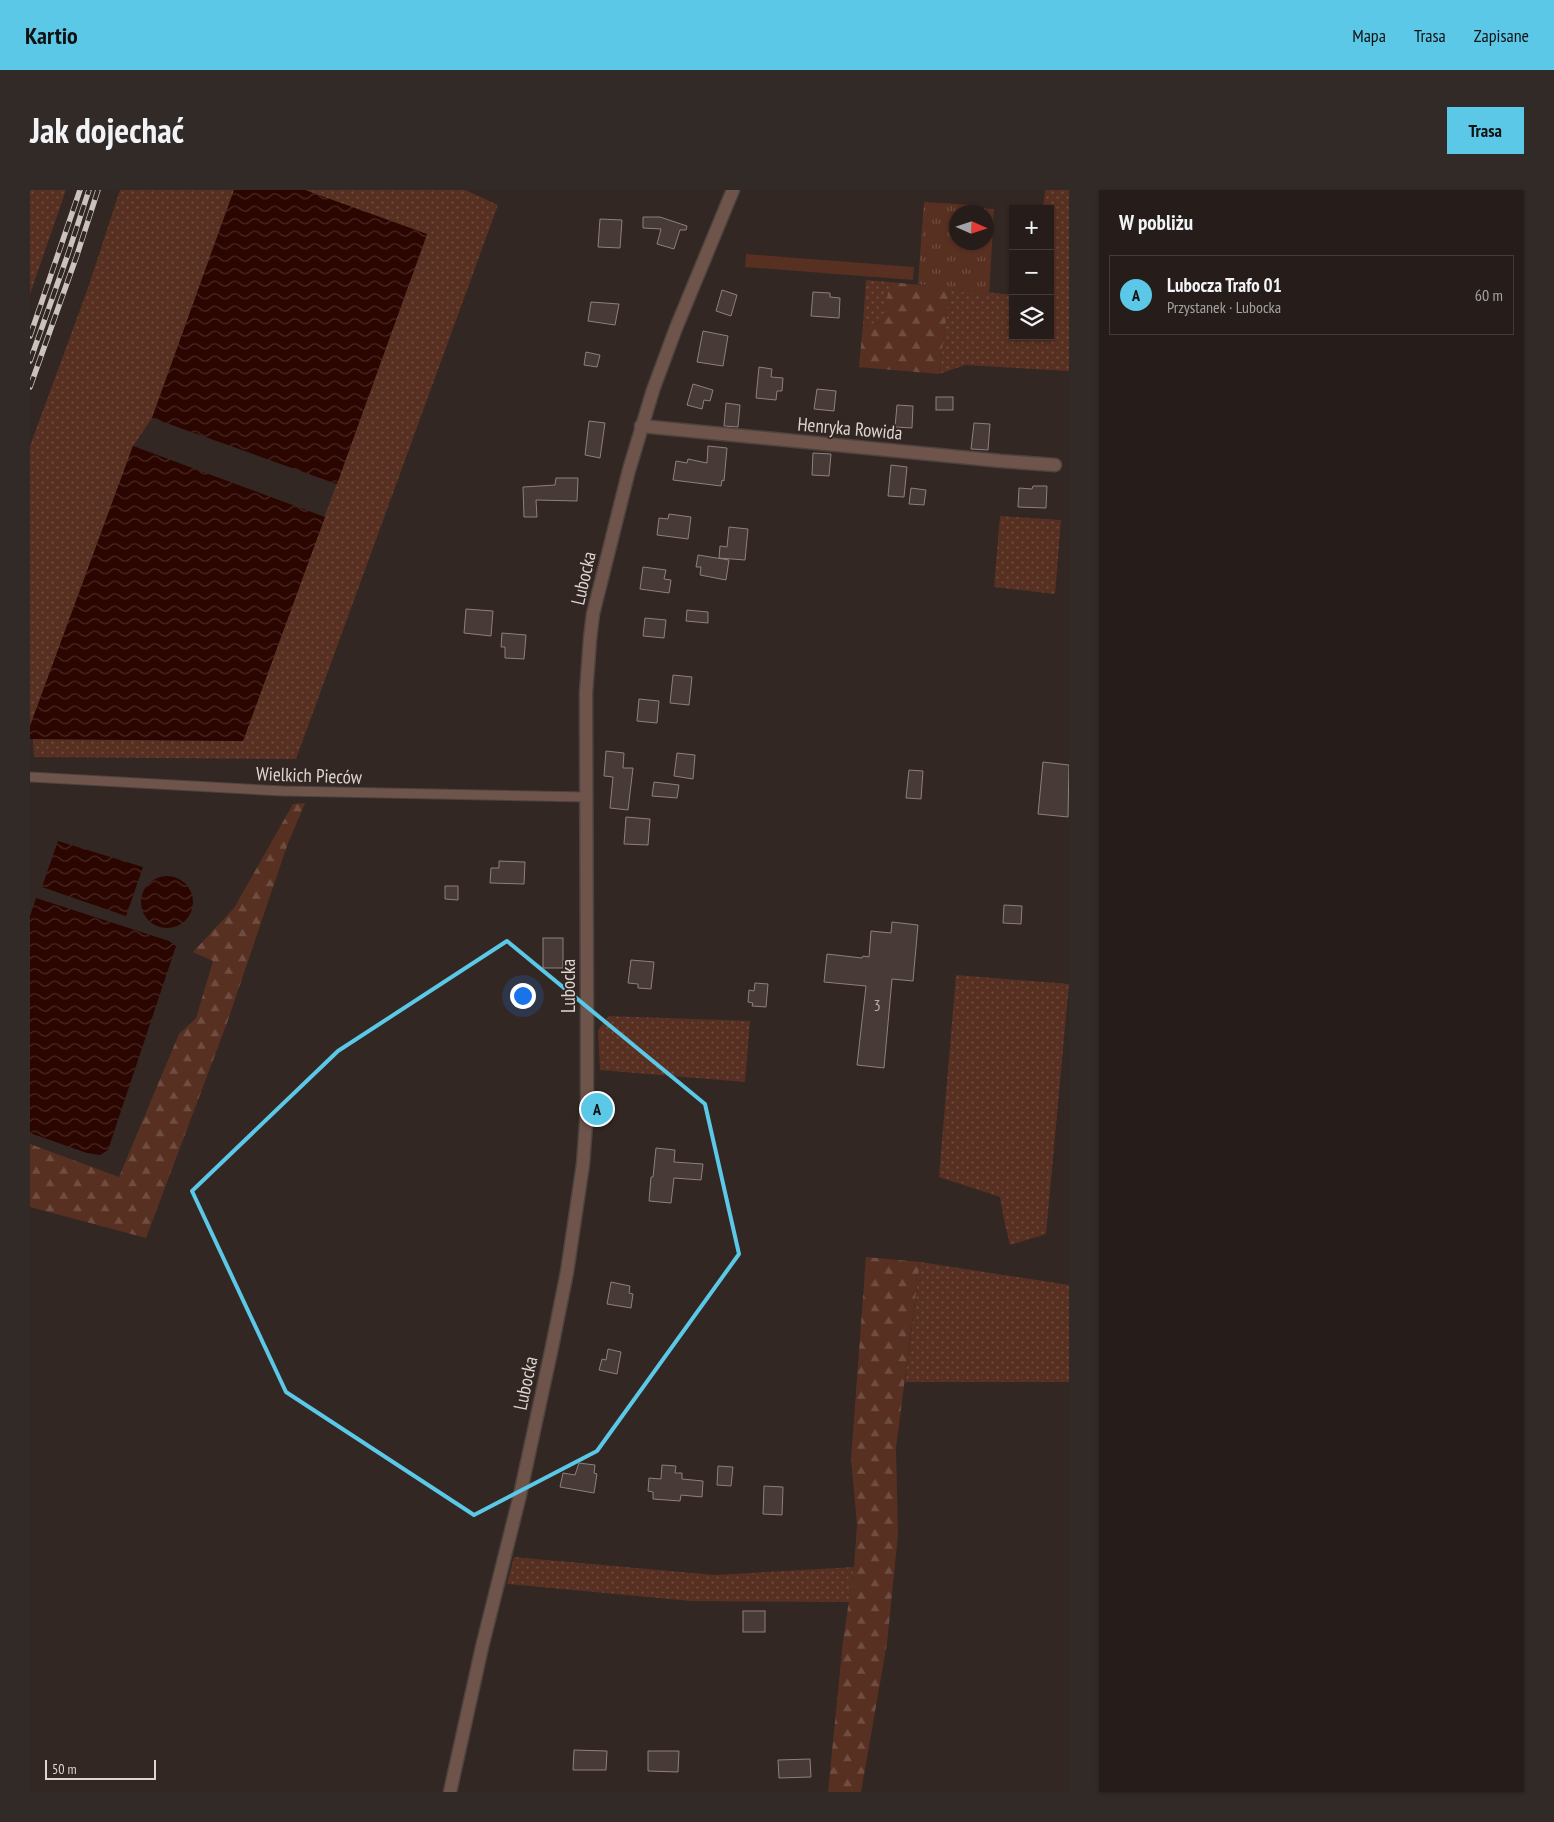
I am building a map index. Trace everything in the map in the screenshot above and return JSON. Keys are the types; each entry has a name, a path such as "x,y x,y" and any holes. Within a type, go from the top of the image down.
{"street":[{"name":"Lubocka","path":"450,1792 482,1647 520,1495 550,1356 580,1188 587,1110 586,693 590,639 596,599 641,426 676,328 733,190"},
{"name":"Henryka Rowida","path":"641,426 1055,465"}],"lane":[{"name":"Wielkich Pieców","path":"30,777 283,791 586,797"}],"highlighted area":[{"path":"507,941 705,1104 739,1254 597,1451 474,1515 286,1392 192,1191 338,1051"}],"green space":[{"path":"30,190 66,190 30,294"},
{"path":"120,190 234,190 152,418 133,446 30,726 30,446 88,288"},
{"path":"305,190 465,190 498,205 296,759 34,757 33,739 243,741 427,235"},
{"path":"1045,190 1069,190 1069,371 965,365 939,374 950,288 1009,295 1009,340 1054,340 1054,205 1043,205"},
{"path":"924,202 973,205 949,205 949,250 992,250 989,295 932,289 931,286 918,284"},
{"path":"746,254 914,267 913,280 745,267"},
{"path":"866,280 890,282 887,309 876,324 863,324"},
{"path":"890,282 950,288 939,374 859,367 863,324 878,323 884,315"},
{"path":"1000,516 1061,520 1055,594 994,587"},
{"path":"305,803 287,846 227,1023 146,1238 30,1207 30,1144 119,1177 179,1034 196,1018 213,961 193,952 234,908 293,804"},
{"path":"956,975 1069,984 1046,1234 1010,1245 1000,1197 939,1177"},
{"path":"609,1016 750,1021 745,1082 600,1070 598,1030"},
{"path":"866,1257 920,1262 896,1448 898,1535 887,1643 861,1792 828,1792 843,1641 854,1567 857,1525 851,1459"},
{"path":"920,1262 1069,1285 1069,1382 905,1382"},
{"path":"514,1557 715,1575 854,1567 849,1602 691,1601 507,1584"}],"water":[{"path":"234,190 305,190 427,234 337,484 152,418"},
{"path":"133,446 325,517 243,741 30,739 30,726"},
{"path":"58,841 143,867 126,916 42,887"},
{"path":"167,876 181,880 189,888 193,902 189,916 181,924 167,928 153,924 145,916 141,902 145,888 153,880"},
{"path":"36,898 169,941 176,946 108,1150 100,1155 87,1153 30,1133 30,916"}],"building":[{"path":"643,217 660,217 687,226 686,230 680,230 674,249 657,244 661,229 643,228"},
{"path":"600,219 622,220 620,248 598,247"},
{"path":"722,290 737,295 731,316 716,311"},
{"path":"813,292 830,293 830,297 840,298 839,318 811,316"},
{"path":"591,302 619,304 615,325 588,321"},
{"path":"703,331 728,336 723,366 697,362"},
{"path":"586,352 600,355 597,367 584,365"},
{"path":"759,367 772,369 771,377 783,378 782,391 777,391 776,400 756,398"},
{"path":"693,384 713,390 710,401 704,400 702,409 687,405"},
{"path":"817,389 836,391 834,411 814,409"},
{"path":"936,397 953,397 953,410 936,410"},
{"path":"726,403 740,405 738,427 724,426"},
{"path":"897,405 913,406 912,428 895,427"},
{"path":"589,421 605,423 600,458 585,455"},
{"path":"974,423 990,424 988,450 971,449"},
{"path":"708,446 727,448 724,481 722,480 721,486 673,480 676,461 687,463 688,459 707,463"},
{"path":"813,453 831,454 829,476 812,475"},
{"path":"891,465 907,467 904,497 888,496"},
{"path":"556,478 578,478 577,501 536,500 537,517 524,517 523,487 555,485"},
{"path":"1033,486 1047,486 1046,508 1018,507 1019,488 1032,489"},
{"path":"911,488 926,490 924,505 909,504"},
{"path":"669,514 691,517 688,539 657,535 659,518 668,519"},
{"path":"729,527 748,529 745,560 719,558 720,546 727,547"},
{"path":"698,555 729,560 726,580 700,575 701,567 696,567"},
{"path":"643,567 666,570 664,579 671,580 669,593 640,589"},
{"path":"466,609 493,611 491,636 464,633"},
{"path":"687,610 708,612 708,623 686,621"},
{"path":"645,618 666,620 664,638 643,636"},
{"path":"502,633 526,635 524,659 505,658 505,647 501,647"},
{"path":"673,675 692,677 689,705 670,703"},
{"path":"639,699 659,701 657,723 637,721"},
{"path":"606,751 624,753 623,768 633,768 628,810 610,808 613,777 604,776"},
{"path":"677,753 695,755 693,779 674,776"},
{"path":"1043,762 1069,765 1068,817 1038,814"},
{"path":"909,770 923,771 921,799 906,798"},
{"path":"654,782 679,785 677,798 652,796"},
{"path":"626,817 650,819 648,845 624,844"},
{"path":"499,861 525,862 524,884 490,883 491,868 499,868"},
{"path":"445,886 458,886 458,900 445,899"},
{"path":"1004,905 1022,906 1021,924 1003,923"},
{"path":"892,922 918,925 913,981 892,979 884,1068 857,1065 866,986 824,982 827,954 869,957 871,931 891,933"},
{"path":"543,938 563,938 563,968 543,968"},
{"path":"631,960 654,962 651,989 638,988 638,984 628,983"},
{"path":"755,983 768,984 766,1007 752,1006 753,1003 748,1002 749,990 754,991"},
{"path":"656,1148 675,1150 674,1162 703,1164 701,1180 674,1178 671,1203 649,1201"},
{"path":"611,1282 630,1286 629,1293 633,1294 631,1308 607,1304"},
{"path":"608,1349 621,1352 617,1374 599,1370 602,1359 606,1360"},
{"path":"579,1463 595,1465 594,1473 597,1474 594,1493 560,1487 563,1473 575,1475"},
{"path":"662,1465 676,1466 675,1473 682,1473 682,1479 703,1481 702,1497 681,1495 680,1501 653,1499 653,1492 648,1491 649,1478 661,1479"},
{"path":"718,1466 733,1467 731,1486 717,1485"},
{"path":"764,1486 783,1487 782,1515 763,1514"},
{"path":"743,1611 765,1611 765,1632 743,1632"},
{"path":"574,1750 607,1751 606,1770 573,1770"},
{"path":"648,1751 679,1751 678,1772 648,1771"},
{"path":"810,1759 811,1777 779,1778 778,1760"}],"railway":[{"path":"30,336 80,190"},
{"path":"30,361 89,190"},
{"path":"30,387 98,190"}],"place":[{"name":"Lubocza Trafo 01","path":"597,1109"}]}
